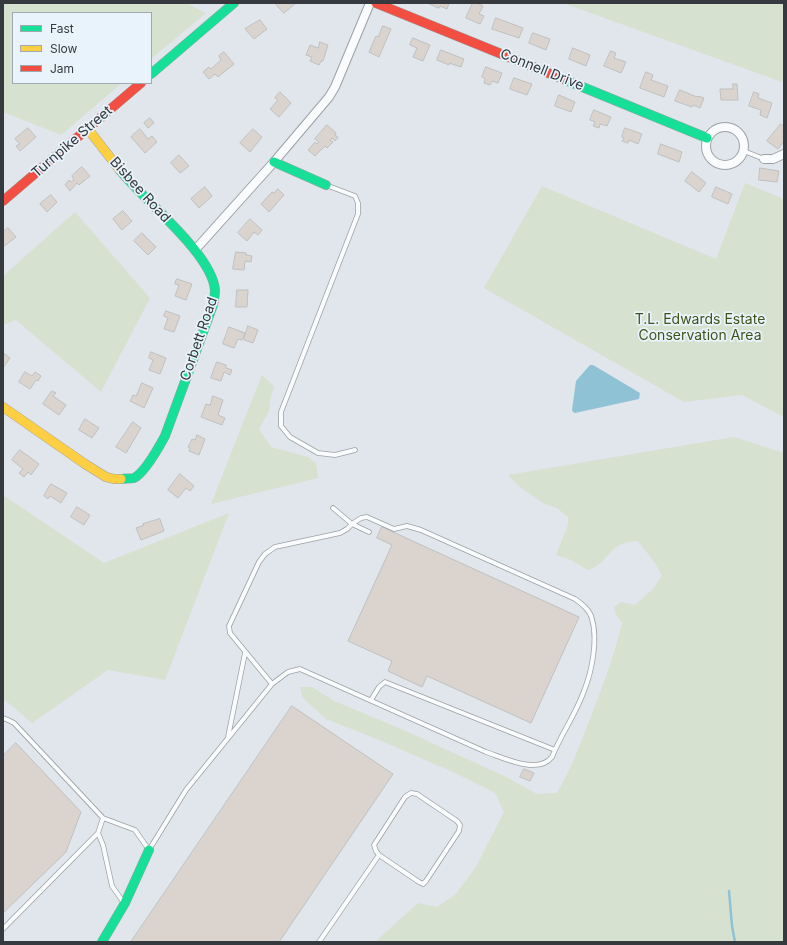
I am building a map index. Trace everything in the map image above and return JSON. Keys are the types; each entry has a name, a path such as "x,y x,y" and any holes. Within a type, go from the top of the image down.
{"street":[{"path":"152,73 234,3"},
{"path":"195,250 274,162 329,97 335,87 370,3"},
{"name":"Connell Drive","path":"376,3 707,138"},
{"name":"Turnpike Street","path":"3,201 140,84"},
{"path":"724,126 734,128 742,136 745,146 744,151 737,161 732,164 727,165 716,163 711,159 706,149 707,138 719,127 724,126"},
{"name":"Bisbee Road","path":"88,129 121,172 195,250"},
{"path":"764,159 773,159 784,154"},
{"path":"274,162 326,185"},
{"name":"Corbett Road","path":"3,408 106,477 121,479 134,478 145,468 165,436 213,305 215,290 210,273 195,250"},
{"path":"102,942 125,903 149,850"}],"lane":[{"path":"744,151 764,159"},
{"path":"326,185 354,196 358,203 358,214 281,412 281,426 290,437 318,453 335,455 355,450"},
{"path":"333,508 352,524 369,532"},
{"path":"3,718 14,723 103,818 135,830 149,850 186,790 272,684 288,672 300,669 486,752 530,765 539,765 548,762 584,692 593,659 594,633 592,618 586,607 575,599 421,530 407,526 394,529 367,517 361,518 340,533 275,547 265,554 259,562 229,626 230,633 272,684"},
{"path":"227,739 245,653"},
{"path":"371,700 379,687 385,682 555,750"},
{"path":"411,793 416,794 457,821 460,825 459,831 423,884 379,855 374,845 405,797 411,793"},
{"path":"3,929 98,833 103,818"},
{"path":"98,833 103,845 112,886 125,903"},
{"path":"319,942 379,855"}],"green space":[{"path":"3,3 186,3 206,13 152,58 152,12 12,12 12,84 121,84 61,135 3,112"},
{"path":"563,3 784,3 784,78 782,82"},
{"name":"T.L. Edwards Estate Conservation Area","path":"745,183 784,199 784,417 742,395 684,402 484,288 542,186 716,259"},
{"path":"75,212 150,298 101,392 16,320 3,325 3,276"},
{"path":"262,375 274,386 269,411 259,429 271,447 308,457 316,463 318,478 211,504"},
{"path":"734,437 784,453 784,942 375,942 418,903 437,907 455,895 476,867 504,812 495,793 455,773 377,739 326,719 302,697 300,687 312,687 334,701 408,732 506,777 537,794 557,793 578,751 615,648 622,623 616,614 614,607 621,602 635,605 654,588 662,575 655,563 638,541 620,545 595,567 588,570 571,560 556,555 568,525 568,517 557,508 545,504 521,488 508,475"},
{"path":"3,495 104,563 229,513 165,680 108,670 32,723 5,700 3,702"}],"water":[{"path":"590,365 593,365 640,393 639,399 575,413 573,412 576,381"}],"building":[{"path":"275,3 296,3 284,13"},
{"path":"428,3 449,3 447,9 440,6 439,8"},
{"path":"473,3 483,6 479,14 484,16 480,24 466,18"},
{"path":"496,18 523,28 519,38 492,29"},
{"path":"260,20 267,29 254,39 245,29"},
{"path":"383,26 391,29 379,57 369,52 376,36 378,37"},
{"path":"533,33 550,39 546,50 529,43"},
{"path":"413,38 430,45 423,61 413,57 417,48 410,45"},
{"path":"320,42 328,45 323,61 321,61 319,65 310,61 312,57 306,55 310,45 318,48"},
{"path":"573,48 590,55 586,66 569,59"},
{"path":"441,50 464,59 461,67 449,63 449,65 437,60"},
{"path":"611,51 616,53 614,58 626,62 621,73 604,66"},
{"path":"224,52 234,64 218,77 215,74 209,79 203,72 209,67 211,69 221,60 219,56"},
{"path":"486,67 502,73 498,83 492,81 490,85 484,83 485,79 482,77"},
{"path":"646,72 653,75 651,80 668,86 664,97 640,88"},
{"path":"514,78 532,84 527,95 510,89"},
{"path":"733,84 737,84 738,100 721,100 720,89 733,89"},
{"path":"680,90 697,97 704,98 700,108 675,101"},
{"path":"280,92 291,103 279,117 270,109 278,100 275,98"},
{"path":"754,92 759,94 758,98 772,103 767,118 760,115 761,110 749,106"},
{"path":"559,95 575,102 571,112 555,106"},
{"path":"594,110 611,117 607,126 600,124 599,128 593,126 595,122 590,120"},
{"path":"150,118 154,123 148,128 144,123"},
{"path":"781,124 784,127 784,141 778,149 767,141"},
{"path":"327,125 336,133 335,135 338,137 335,141 332,138 330,140 333,142 327,148 325,146 315,156 308,150 315,142 317,144 319,142 315,139"},
{"path":"28,128 36,137 20,151 16,146 20,144 15,139"},
{"path":"625,128 642,134 638,144 629,140 628,143 622,141 624,138 622,137"},
{"path":"140,129 148,139 152,136 157,142 145,153 131,137"},
{"path":"253,129 262,137 250,152 240,143"},
{"path":"661,144 682,152 679,162 658,154"},
{"path":"179,155 189,166 180,173 171,163"},
{"path":"82,167 90,176 79,185 77,183 70,191 65,185 69,180 71,182 74,180 72,176"},
{"path":"760,168 779,171 777,182 759,180"},
{"path":"692,172 706,183 699,192 685,181"},
{"path":"205,187 212,196 199,208 191,199"},
{"path":"716,187 732,194 728,204 712,197"},
{"path":"278,189 284,195 269,212 261,204 272,192 274,193"},
{"path":"51,195 57,202 47,212 40,204"},
{"path":"123,211 132,221 122,230 113,219"},
{"path":"250,219 262,230 258,235 254,232 247,241 238,233"},
{"path":"8,228 16,237 3,247 3,232"},
{"path":"142,233 156,247 148,255 134,241"},
{"path":"236,252 246,253 246,255 252,256 251,262 245,261 244,270 233,269"},
{"path":"177,279 192,284 186,300 175,296 179,285 175,284"},
{"path":"237,290 248,290 247,307 236,307"},
{"path":"166,311 180,316 174,332 164,329 168,318 164,316"},
{"path":"248,326 258,330 253,343 244,340"},
{"path":"229,327 245,333 242,340 238,339 234,348 223,344"},
{"path":"151,352 166,358 160,374 149,370 153,360 149,358"},
{"path":"5,354 10,358 3,368 3,358"},
{"path":"217,362 226,365 226,368 232,370 230,375 224,372 221,381 211,378"},
{"path":"25,372 32,376 35,372 41,376 38,381 36,380 30,389 19,382"},
{"path":"142,383 153,388 144,408 130,401 133,395 136,396"},
{"path":"52,391 56,393 53,396 66,405 59,415 43,404"},
{"path":"213,396 223,400 218,415 225,418 222,425 201,417 206,404 210,405"},
{"path":"85,419 99,428 92,438 79,430"},
{"path":"133,422 141,428 126,453 116,447"},
{"path":"197,435 205,439 199,455 189,451 190,448 188,447 192,439 195,440"},
{"path":"20,450 39,464 31,475 28,472 24,477 19,473 23,469 12,460"},
{"path":"180,474 194,486 190,491 186,488 178,498 168,490"},
{"path":"51,484 67,493 61,503 50,496 48,499 44,496"},
{"path":"77,507 90,515 84,525 71,517"},
{"path":"160,519 164,531 141,540 136,528 144,525 143,524"},
{"path":"382,527 579,617 531,723 427,676 422,687 388,671 392,661 348,641 392,545 377,538"},
{"path":"292,706 393,774 279,942 131,942"},
{"path":"16,743 81,812 66,852 3,913 3,756"},
{"path":"524,769 534,773 530,781 520,777"}],"waterway":[{"path":"729,891 735,942"}],"traffic: fast":[{"path":"152,73 234,3"},
{"path":"563,79 707,138"},
{"path":"274,162 326,185"},
{"path":"119,169 189,243 211,275 215,290 213,305 165,436 143,471 134,478 121,479"},
{"path":"102,942 125,903 149,850"}],"traffic: slow":[{"path":"88,129 119,169"},
{"path":"3,407 106,477 121,479"}],"traffic: jam":[{"path":"376,3 563,79"},
{"path":"3,201 140,84"}]}
